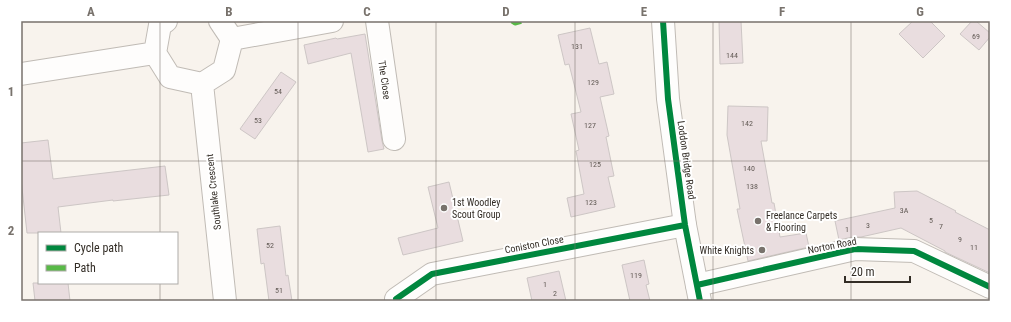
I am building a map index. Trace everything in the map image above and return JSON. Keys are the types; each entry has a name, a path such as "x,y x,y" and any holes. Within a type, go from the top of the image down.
{"street":[{"path":"166,21 160,25 155,53 170,77 202,84 224,70 232,39 220,21"},
{"path":"232,39 332,21"},
{"name":"The Close","path":"377,21 394,139"},
{"name":"Loddon Bridge Road","path":"663,21 668,99 685,225 698,293"},
{"path":"21,74 155,53"},
{"name":"Southlake Crescent","path":"202,84 225,301"},
{"name":"Coniston Close","path":"397,301 396,299 432,274 685,225"},
{"name":"Norton Road","path":"698,293 855,249 914,251 990,287"}],"building":[{"path":"719,21 741,21 743,63 720,64"},
{"path":"913,21 930,21 945,36 923,58 899,34"},
{"path":"972,21 976,21 990,33 990,37 979,50 960,34"},
{"path":"590,28 599,64 607,62 614,94 600,97 609,136 606,137 614,176 608,177 615,207 571,217 567,198 584,194 576,151 579,150 571,114 581,112 569,64 565,65 558,35"},
{"path":"365,34 384,149 368,152 351,53 308,64 304,45 336,38"},
{"path":"281,72 296,82 255,139 240,129"},
{"path":"728,106 768,107 767,141 761,141 772,203 774,203 780,237 806,233 809,247 748,261 737,209 740,209 727,135"},
{"path":"48,140 53,179 165,166 169,195 58,207 61,232 27,233 21,179 21,143"},
{"name":"1st Woodley Scout Group","path":"449,182 463,241 403,255 398,238 438,228 428,187"},
{"path":"917,191 990,230 990,273 945,252 901,228 861,237 852,237 839,240 835,221 895,208 894,192"},
{"path":"280,226 286,276 288,275 292,301 269,301 264,263 261,264 257,229"},
{"path":"644,260 649,284 646,285 650,301 630,301 622,265"},
{"path":"559,271 566,301 532,301 527,278"},
{"path":"33,283 68,284 70,301 35,301"}],"marked path":[{"path":"512,21 515,23 522,21"}],"cycle path":[{"path":"663,21 668,99 685,225 700,301"},
{"path":"397,301 396,299 432,274 685,225"},
{"path":"697,285 855,249 914,251 990,287"}],"place":[{"name":"1st Woodley Scout Group","path":"444,208"},
{"name":"Freelance Carpets & Flooring","path":"758,221"},
{"name":"White Knights","path":"762,250"}]}
